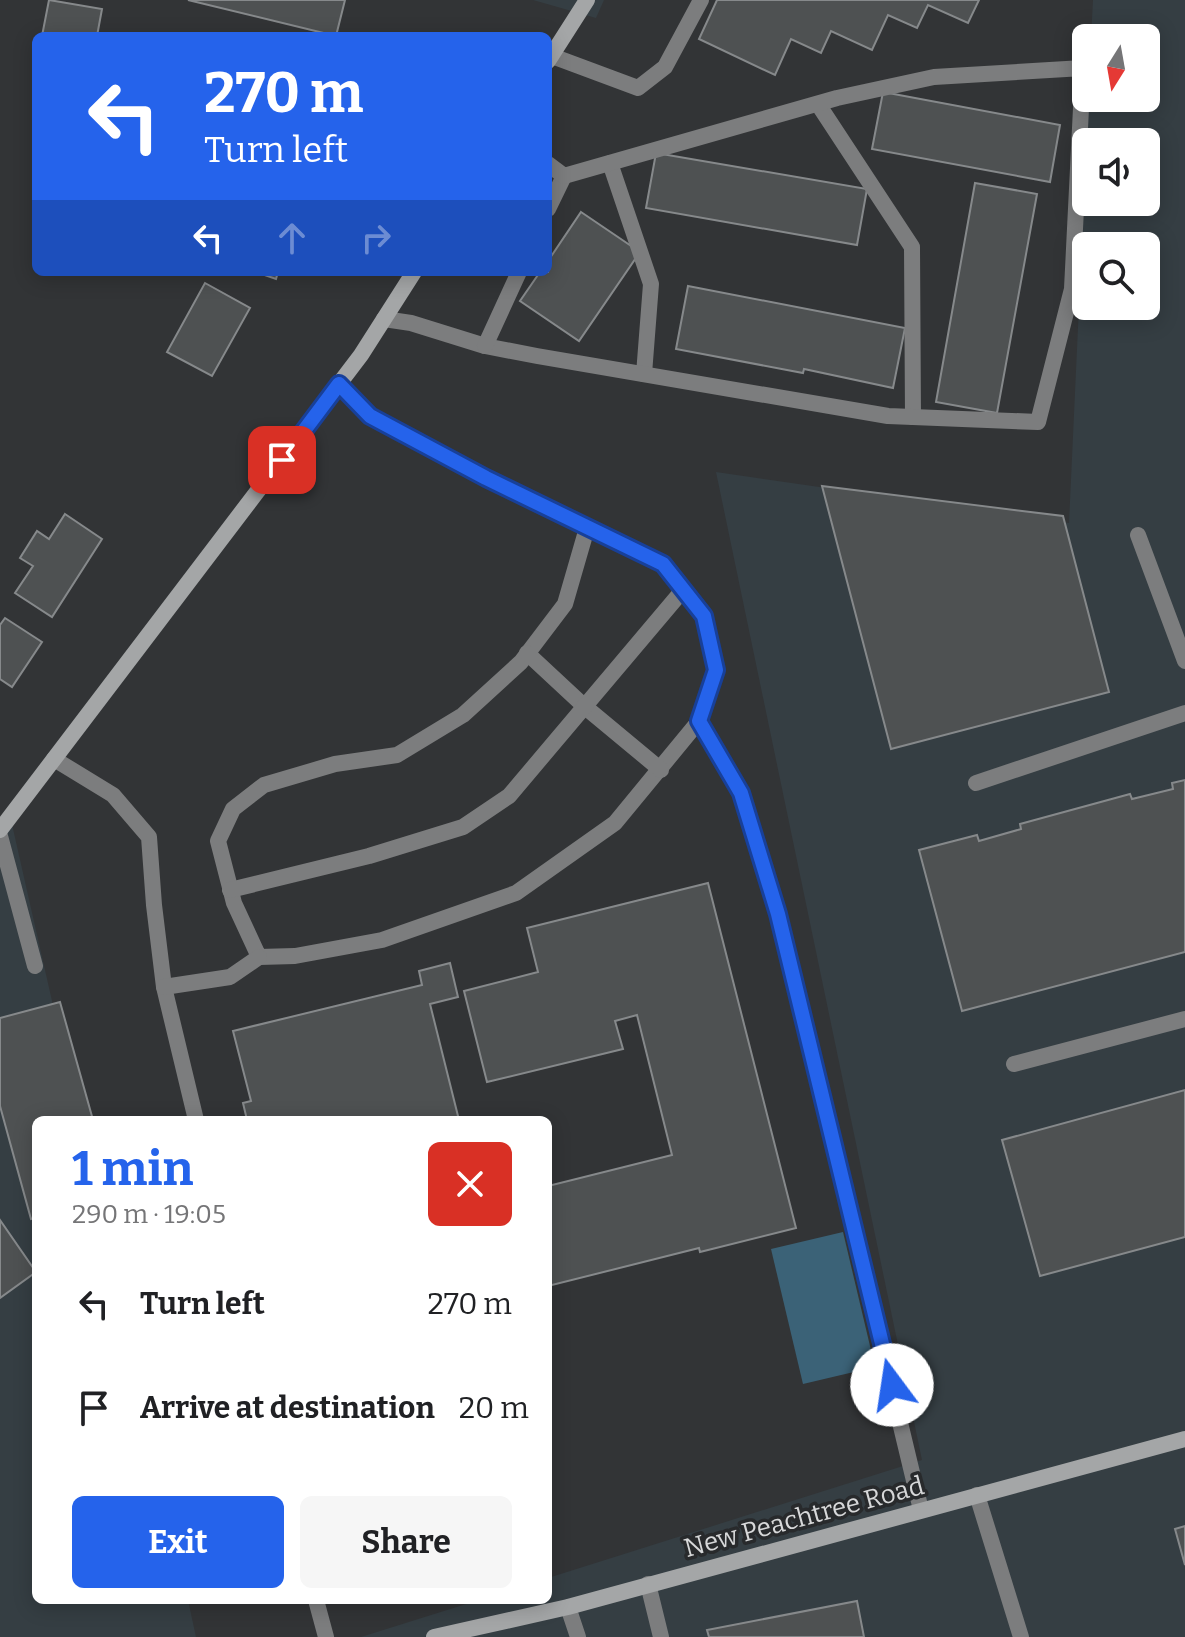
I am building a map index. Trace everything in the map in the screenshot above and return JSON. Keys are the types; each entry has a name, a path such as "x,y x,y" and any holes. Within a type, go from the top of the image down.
{"street":[{"path":"552,55 587,0"},
{"path":"0,833 339,384 411,276"},
{"name":"New Peachtree Road","path":"434,1637 568,1607 1185,1439"}],"lane":[{"path":"552,59 638,88 665,67 701,0"},
{"path":"384,319 411,323 485,346 888,416 1038,422 1072,289 1083,68 934,77 818,104 564,176 552,201"},
{"path":"818,104 912,247 913,417"},
{"path":"610,163 651,284 644,374"},
{"path":"552,167 564,176"},
{"path":"485,346 517,276"},
{"path":"164,987 230,977 259,957 295,956 382,940 516,893 615,823 699,721 716,670 704,616 663,564 370,416 339,384"},
{"path":"259,957 230,890 218,841 233,809 264,785 335,764 397,755 463,715 521,662 565,604 587,528"},
{"path":"1138,535 1185,661"},
{"path":"230,890 369,856 463,827 509,796 683,590"},
{"path":"527,653 584,706 661,770"},
{"path":"976,783 1185,713"},
{"path":"699,721 741,793 778,914 921,1510"},
{"path":"54,759 113,795 149,837 164,987 195,1116"},
{"path":"0,833 35,966"},
{"path":"1014,1064 1185,1019"},
{"path":"977,1495 1021,1637"},
{"path":"648,1584 661,1637"},
{"path":"317,1604 326,1637"},
{"path":"568,1607 578,1637"}],"shaded area":[{"path":"533,0 604,0 596,18"},
{"path":"1093,0 1185,0 1185,1637 361,1637 466,1604 552,1604 552,1577 922,1460 716,472 1069,523 1078,320 1160,320 1160,232 1082,232 1083,216 1160,216 1160,128 1087,128 1087,112 1160,112 1160,24 1092,24"},
{"path":"11,820 78,1116 32,1116 32,1604 189,1604 196,1637 0,1637 0,835"},
{"path":"843,1232 875,1367 803,1384 771,1249"}],"building":[{"path":"49,0 102,9 98,32 43,32"},
{"path":"188,0 345,0 337,32 320,32"},
{"path":"717,0 979,0 968,23 928,5 917,28 888,15 872,50 831,31 821,53 791,39 775,75 699,39"},
{"path":"883,92 1060,125 1050,182 872,149"},
{"path":"656,153 867,189 857,245 646,208"},
{"path":"975,183 1037,194 997,413 936,402"},
{"path":"581,212 640,252 579,341 520,301 537,276 552,276 552,255"},
{"path":"205,283 250,308 212,376 167,352"},
{"path":"688,286 905,328 893,388 804,369 803,373 676,349"},
{"path":"822,486 1063,516 1109,692 891,749"},
{"path":"65,514 102,539 52,617 15,593 33,566 20,558 37,531 49,539"},
{"path":"5,618 42,642 12,687 0,679 0,625"},
{"path":"1185,780 1185,952 962,1011 919,850 977,835 979,841 1021,829 1020,824 1130,794 1132,799 1173,789 1172,783"},
{"path":"708,883 796,1228 700,1252 699,1248 552,1285 552,1185 672,1155 637,1015 615,1021 623,1049 487,1082 464,991 538,972 527,928"},
{"path":"450,963 458,997 430,1004 458,1116 246,1116 243,1103 251,1101 233,1031 422,985 419,971"},
{"path":"60,1002 92,1116 32,1116 31,1219 0,1106 0,1018"},
{"path":"1185,1090 1185,1237 1040,1276 1002,1140"},
{"path":"0,1220 32,1266 32,1275 0,1298"},
{"path":"1185,1526 1185,1565 1175,1529"},
{"path":"857,1601 864,1637 709,1637 707,1630"}],"route":[{"path":"282,460 339,384 370,416 486,478 663,564 704,616 716,670 699,721 741,793 778,914 892,1385"}]}
